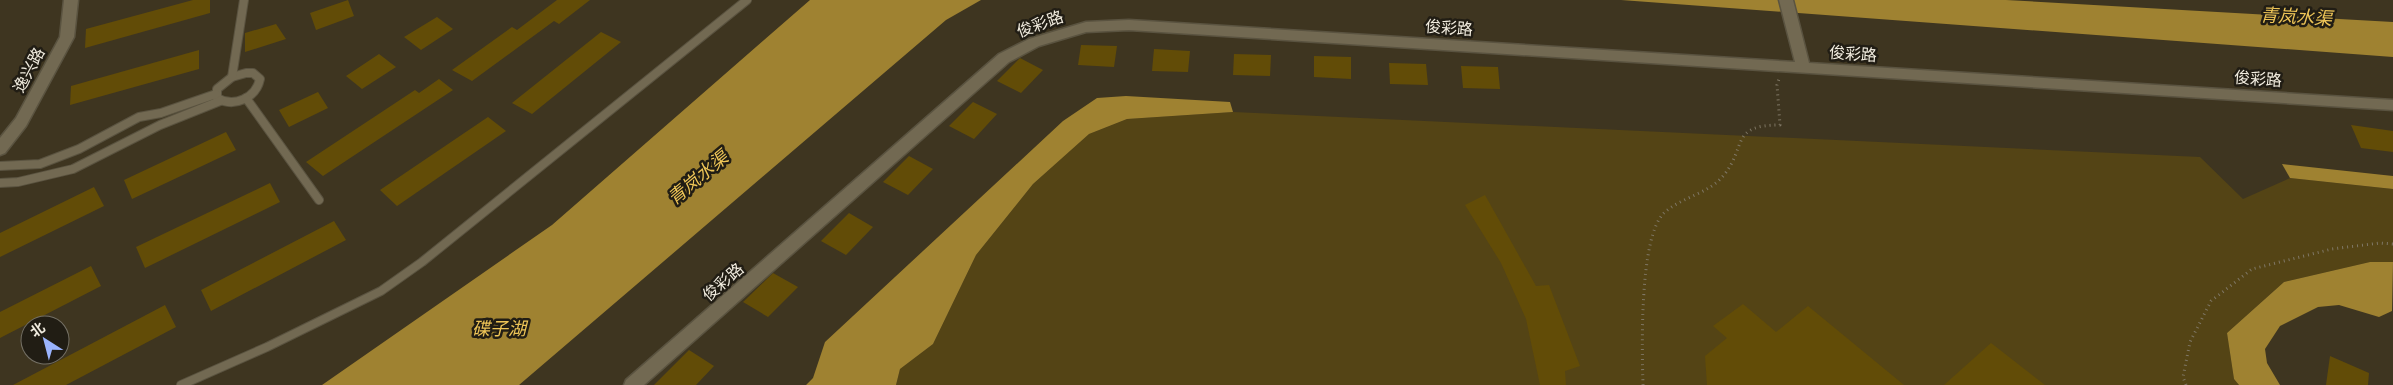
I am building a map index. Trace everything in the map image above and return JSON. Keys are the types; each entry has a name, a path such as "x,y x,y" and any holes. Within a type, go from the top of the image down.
{"street":[{"name":"逸兴路","path":"0,149 22,122 67,37 71,0"},
{"path":"1786,0 1803,68"},
{"name":"俊彩路","path":"632,385 1004,58 1034,42 1086,27 1129,25 2393,106"}],"lane":[{"path":"232,77 244,0"},
{"path":"181,385 267,347 381,291 422,262 747,0"},
{"path":"0,166 40,164 79,149 139,117 161,114 218,98 232,103 246,98 258,89 260,79 253,74 246,73 232,77 220,85 218,98"},
{"path":"0,182 18,182 73,169 218,98"},
{"path":"246,98 320,200"}],"path":[{"path":"1643,385 1642,339 1648,254 1660,216 1685,198 1714,185 1732,165 1743,135 1762,125 1780,126 1776,85 1784,67"},
{"path":"2186,385 2183,376 2190,342 2211,301 2252,269 2332,249 2380,243 2393,244"}],"shaded area":[{"path":"1233,112 2200,157 2243,199 2290,178 2393,189 2393,262 2370,262 2284,282 2227,333 2234,379 2239,385 896,385 900,369 933,344 976,255 1033,184 1089,134 1127,119"}],"water":[{"name":"碟子湖","path":"810,0 981,0 946,20 519,385 322,385 552,225"},
{"name":"青岚水渠","path":"1621,0 2006,0 2393,22 2393,57"},
{"path":"1126,96 1230,102 1233,112 1127,119 1089,134 1033,184 976,255 933,344 900,369 896,385 806,385 813,378 825,342 1063,121 1097,98"},
{"path":"2282,164 2393,176 2393,189 2290,178"},
{"path":"2370,262 2393,262 2392,311 2379,317 2339,305 2318,307 2280,326 2265,349 2267,363 2280,385 2239,385 2234,379 2227,333 2284,282"}],"building":[{"path":"193,0 210,0 210,13 85,48 86,29"},
{"path":"348,0 354,16 316,30 310,13"},
{"path":"557,0 590,0 559,24 554,21 472,81 452,70 512,27 517,30"},
{"path":"437,17 453,29 421,50 404,37"},
{"path":"276,24 286,39 245,52 245,33"},
{"path":"601,32 621,42 532,114 512,103"},
{"path":"1081,45 1117,46 1114,67 1078,65"},
{"path":"1154,49 1190,51 1188,72 1152,71"},
{"path":"199,50 199,69 70,105 71,86"},
{"path":"379,54 396,67 362,89 346,76"},
{"path":"1234,54 1271,55 1270,76 1233,75"},
{"path":"1314,56 1351,57 1351,79 1314,77"},
{"path":"1020,58 1043,70 1021,93 997,81"},
{"path":"1389,63 1426,64 1428,85 1390,84"},
{"path":"1461,66 1498,67 1500,89 1463,88"},
{"path":"439,79 453,90 323,176 306,162 415,90 419,93"},
{"path":"318,92 328,108 289,127 279,110"},
{"path":"973,102 997,114 974,139 949,126"},
{"path":"488,117 506,131 397,206 380,190"},
{"path":"2351,125 2393,131 2393,152 2361,148"},
{"path":"226,132 236,150 132,199 124,180"},
{"path":"909,156 933,169 908,195 883,182"},
{"path":"270,183 280,202 145,268 136,247"},
{"path":"94,187 104,206 0,257 0,233"},
{"path":"1485,195 1536,286 1549,285 1580,366 1565,371 1566,385 1540,385 1526,319 1501,263 1465,205"},
{"path":"849,213 873,227 846,255 821,241"},
{"path":"334,221 346,240 211,311 201,290"},
{"path":"91,266 101,286 45,315 20,315 20,328 0,338 0,312"},
{"path":"773,273 798,287 768,317 743,302"},
{"path":"1743,304 1776,332 1808,306 1904,385 1707,385 1705,356 1727,338 1713,326"},
{"path":"165,305 176,327 66,385 13,385 51,365 70,365 70,355"},
{"path":"1991,343 2045,385 1944,385"},
{"path":"689,350 714,366 696,385 654,385"},
{"path":"2330,356 2369,373 2368,385 2326,385"}]}
